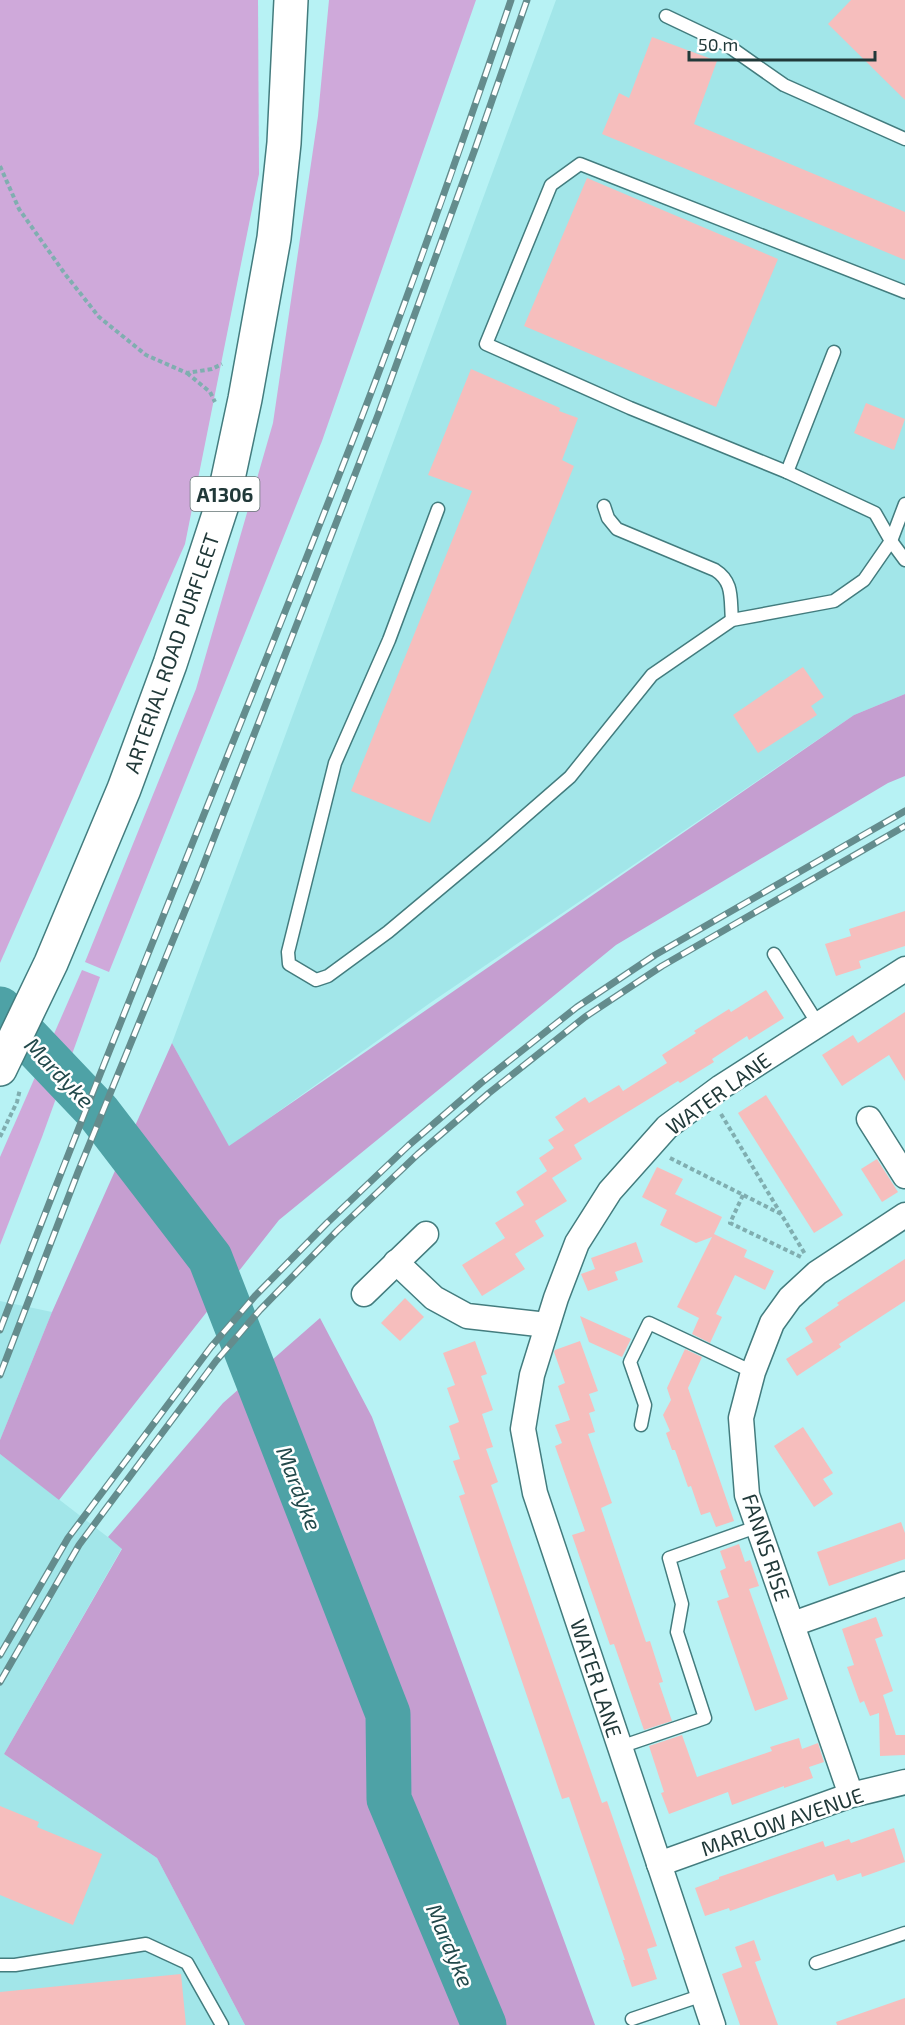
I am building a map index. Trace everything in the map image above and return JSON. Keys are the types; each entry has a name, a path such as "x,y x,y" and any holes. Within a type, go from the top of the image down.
{"main road":[{"name":"ARTERIAL ROAD PURFLEET","path":"0,1069 51,963 124,789 174,653 223,501 274,238 284,143 291,0"}],"street":[{"name":"WATER LANE","path":"713,2025 536,1493 523,1430 532,1375 547,1325 577,1243 610,1191 667,1127 710,1095 905,969"},
{"path":"869,1119 905,1176"},
{"name":"FANNS RISE","path":"851,1795 747,1495 741,1418 753,1372 772,1323 790,1298 817,1273 905,1215"},
{"path":"364,1294 426,1234"},
{"path":"396,1262 434,1298 467,1316 547,1325"},
{"path":"793,1624 905,1584"},
{"name":"MARLOW AVENUE","path":"659,1864 851,1795 905,1782"}],"lane":[{"path":"666,16 727,45 784,85 905,139"},
{"path":"905,292 580,164 551,185 486,344 630,408 787,472 874,513 905,560"},
{"path":"787,472 834,352"},
{"path":"438,509 389,640 335,763 288,952 289,964 316,980 328,976 388,932 570,777 652,675 732,620 834,601 864,580 891,541 905,504"},
{"path":"604,506 608,518 617,529 715,570 726,577 732,620"},
{"path":"774,954 818,1024"},
{"path":"641,1425 645,1405 630,1362 649,1323 753,1372"},
{"path":"620,1747 705,1718 677,1632 682,1604 669,1558 759,1526"},
{"path":"816,1963 905,1933"},
{"path":"0,1965 15,1965 146,1944 187,1963 222,2025"},
{"path":"632,2019 703,1995"}],"path":[{"path":"0,166 19,209 65,274 99,317 146,355 187,373 212,369 231,360 256,340"},
{"path":"710,1095 809,1261 730,1223 743,1195"},
{"path":"0,1137 17,1102"},
{"path":"648,1148 782,1214"}],"shaded area":[{"path":"0,0 258,0 259,174 185,544 0,963"},
{"path":"329,0 476,0 322,441 109,972 85,962 196,689 273,423 318,116"},
{"path":"556,0 905,0 905,694 854,715 430,1003 229,1147 172,1043"},
{"path":"905,694 905,776 888,783 616,945 279,1220 59,1500 0,1454 0,1440 52,1312 172,1043 229,1146 854,715"},
{"path":"82,970 100,977 0,1245 0,1157"},
{"path":"0,1301 52,1312 0,1440"},
{"path":"320,1318 372,1417 595,2025 245,2025 157,1858 4,1754 122,1549 108,1537 223,1403"},
{"path":"0,1454 122,1548 4,1754 157,1858 245,2025 0,2025"}],"building":[{"path":"851,0 905,0 905,100 828,24"},
{"path":"652,37 717,61 694,124 905,212 905,260 602,134 619,93 629,98"},
{"path":"587,178 778,259 716,407 524,326"},
{"path":"471,369 578,418 562,460 574,466 430,823 351,791 472,491 428,475"},
{"path":"866,403 905,419 894,450 854,433"},
{"path":"803,667 824,697 811,706 817,715 758,753 733,715"},
{"path":"905,911 905,946 859,961 861,968 836,976 825,944 851,936 849,929"},
{"path":"766,990 784,1018 749,1040 747,1036 712,1059 714,1062 680,1083 678,1081 574,1145 582,1159 552,1178 567,1201 535,1221 544,1236 515,1254 525,1269 482,1296 462,1265 505,1238 495,1223 524,1205 516,1192 547,1171 539,1158 554,1148 548,1140 564,1130 555,1117 585,1097 589,1103 619,1085 623,1091 667,1063 662,1055 696,1033 694,1031"},
{"path":"905,1012 905,1081 889,1055 842,1086 822,1055 853,1035 858,1043"},
{"path":"766,1095 843,1215 814,1233 738,1113"},
{"path":"877,1159 898,1192 882,1202 861,1169"},
{"path":"657,1167 683,1179 675,1194 722,1217 714,1234 747,1250 744,1257 774,1271 765,1290 735,1275 716,1314 722,1317 710,1343 692,1334 699,1318 677,1307 712,1237 696,1243 660,1225 667,1210 642,1197"},
{"path":"636,1242 643,1262 615,1272 618,1280 588,1291 581,1274 595,1269 591,1258"},
{"path":"905,1259 905,1301 839,1344 841,1347 797,1376 786,1359 813,1342 805,1328 839,1305 837,1303"},
{"path":"405,1298 424,1317 400,1341 381,1323"},
{"path":"580,1316 631,1339 622,1357 589,1342"},
{"path":"475,1341 487,1374 481,1376 493,1410 482,1414 493,1447 486,1449 498,1482 491,1485 602,1803 607,1801 657,1946 647,1949 657,1979 632,1987 623,1960 625,1960 569,1797 562,1799 459,1496 465,1494 453,1461 460,1459 449,1426 459,1422 447,1388 455,1385 443,1353"},
{"path":"580,1341 598,1391 589,1394 595,1411 589,1413 595,1432 588,1434 612,1503 601,1508 646,1642 650,1641 663,1682 659,1683 672,1721 644,1730 614,1644 610,1645 572,1535 585,1531 555,1446 562,1443 555,1425 570,1420 558,1386 565,1383 554,1352"},
{"path":"685,1349 702,1357 688,1388 734,1521 716,1527 710,1512 701,1515 691,1486 688,1487 675,1450 672,1450 666,1433 670,1431 663,1415 671,1400 667,1388"},
{"path":"803,1427 833,1473 823,1479 833,1494 814,1507 774,1446"},
{"path":"901,1522 905,1533 905,1559 829,1586 817,1552"},
{"path":"739,1544 745,1562 750,1560 759,1586 749,1589 788,1699 755,1711 717,1601 729,1597 720,1571 726,1568 720,1551"},
{"path":"876,1617 883,1636 875,1639 893,1691 883,1695 896,1735 905,1735 905,1755 880,1756 879,1713 870,1716 864,1701 860,1703 847,1667 854,1665 842,1629"},
{"path":"682,1735 697,1777 772,1751 770,1747 799,1738 802,1749 818,1743 824,1762 809,1767 813,1778 784,1788 784,1786 732,1805 728,1792 669,1814 649,1746"},
{"path":"0,1806 39,1822 37,1827 102,1854 73,1925 0,1895"},
{"path":"894,1828 905,1862 862,1877 861,1873 837,1881 834,1874 730,1911 729,1908 705,1916 695,1888 719,1879 719,1877 823,1841 825,1847 849,1839 851,1843"},
{"path":"754,1940 761,1960 755,1962 778,2025 740,2025 722,1974 742,1967 735,1947"},
{"path":"181,1974 186,2025 0,2025 0,1992"},
{"path":"905,1998 905,2025 837,2025 836,2022"}],"waterway":[{"name":"Mardyke","path":"0,1009 98,1112 210,1258 388,1714 389,1799 484,2025"}],"railway":[{"path":"0,1330 366,407 430,233 511,0"},
{"path":"0,1375 78,1172 198,879 378,415 527,0"},
{"path":"0,1655 68,1538 211,1347 255,1296 409,1145 481,1083 577,1007 655,955 905,811"},
{"path":"0,1682 79,1545 216,1361 260,1310 337,1231 418,1154 489,1093 585,1017 662,966 905,826"}]}
